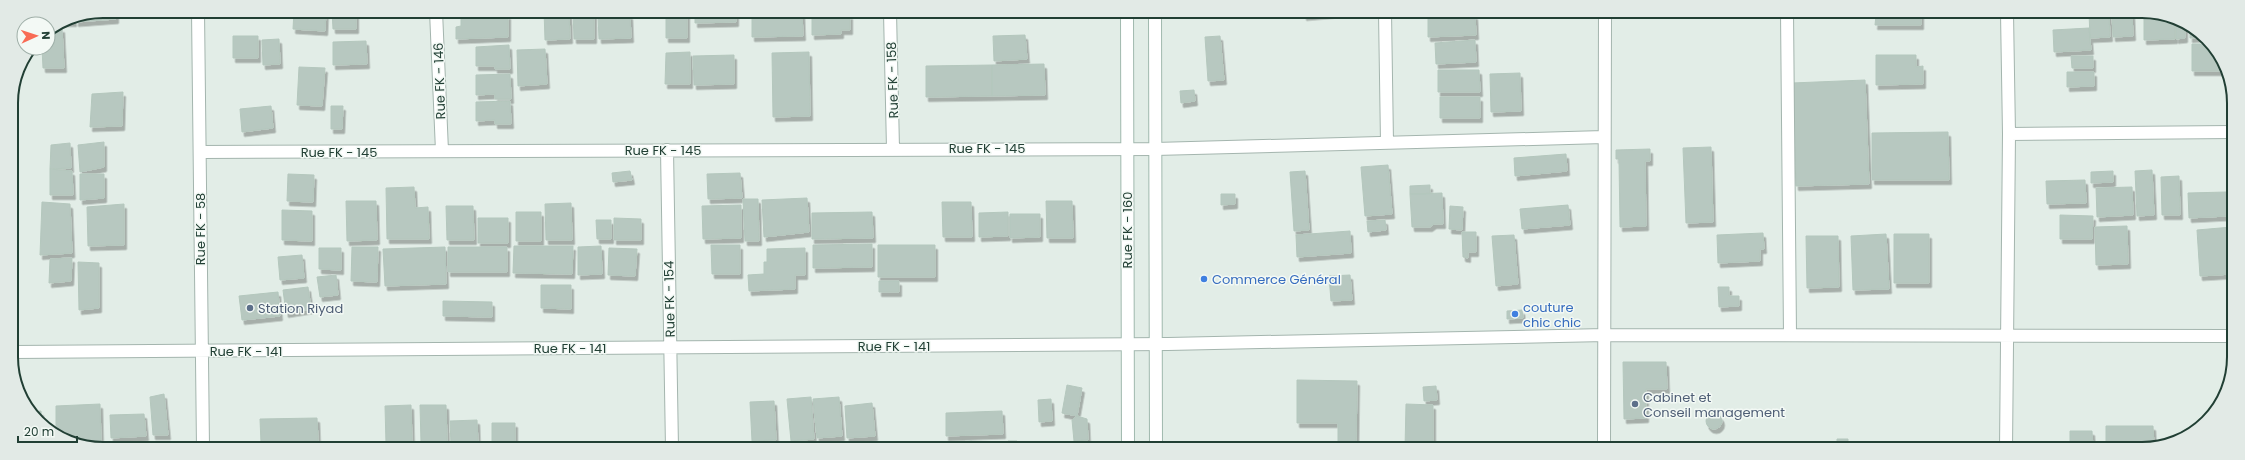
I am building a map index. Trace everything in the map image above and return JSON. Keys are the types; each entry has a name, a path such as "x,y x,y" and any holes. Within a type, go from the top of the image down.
{"street":[{"name":"Rue FK - 58","path":"198,18 202,442"},
{"name":"Rue FK - 146","path":"436,18 442,151"},
{"name":"Rue FK - 158","path":"890,18 893,149"},
{"name":"Rue FK - 160","path":"1127,18 1128,442"},
{"path":"1155,18 1156,442"},
{"path":"1385,18 1387,143"},
{"path":"1604,442 1605,18"},
{"path":"1787,18 1790,335"},
{"path":"2006,442 2009,134 2007,18"},
{"path":"2009,134 2227,132"},
{"name":"Rue FK - 145","path":"200,152 1155,149 1604,137"},
{"name":"Rue FK - 154","path":"667,150 672,442"},
{"name":"Rue FK - 141","path":"18,352 1128,344 1605,335 2227,336"}],"building":[{"path":"97,18 116,19 78,22"},
{"path":"294,18 326,18 325,31 293,29"},
{"path":"332,18 356,18 356,29 333,29"},
{"path":"461,18 508,18 508,37 456,39 456,27 461,26"},
{"path":"544,18 569,18 570,39 545,40"},
{"path":"573,18 594,18 594,39 574,39"},
{"path":"598,18 630,18 631,38 599,39"},
{"path":"666,18 687,18 687,38 666,38"},
{"path":"695,18 736,18 736,22 695,23"},
{"path":"752,18 802,18 803,36 752,37"},
{"path":"812,18 850,18 850,30 841,30 841,34 812,35"},
{"path":"1428,18 1475,18 1476,35 1428,37"},
{"path":"1876,18 1921,18 1921,25 1875,25"},
{"path":"2089,18 2109,18 2110,37 2090,38"},
{"path":"2112,18 2132,18 2133,36 2113,37"},
{"path":"2144,18 2159,20 2175,25 2175,39 2144,40"},
{"path":"2176,26 2185,29 2185,38 2176,39"},
{"path":"2089,28 2091,50 2054,52 2053,30"},
{"path":"62,29 64,68 43,68 42,56 56,56 56,32"},
{"path":"2190,33 2196,38 2190,38"},
{"path":"1025,35 1027,59 994,61 993,36"},
{"path":"233,36 258,36 258,58 233,58"},
{"path":"1220,36 1224,80 1208,81 1205,37"},
{"path":"279,39 280,64 263,65 262,40"},
{"path":"1475,40 1476,62 1436,64 1435,43"},
{"path":"366,41 367,64 333,65 333,42"},
{"path":"2192,44 2203,44 2213,56 2220,71 2192,71"},
{"path":"509,45 510,69 495,69 495,66 476,66 476,47"},
{"path":"545,49 547,84 518,86 517,50"},
{"path":"690,52 690,84 665,84 666,53"},
{"path":"809,52 810,116 773,117 772,53"},
{"path":"734,55 734,84 694,85 693,56"},
{"path":"1876,55 1916,55 1916,67 1923,66 1923,84 1876,85"},
{"path":"2071,56 2093,56 2093,68 2072,68"},
{"path":"1044,64 1045,95 992,96 992,65"},
{"path":"992,65 992,96 926,97 926,66"},
{"path":"299,67 325,68 322,106 297,105"},
{"path":"1438,70 1479,70 1480,92 1438,92"},
{"path":"2067,72 2094,72 2094,86 2067,87"},
{"path":"1520,73 1521,111 1491,112 1490,74"},
{"path":"510,74 511,99 495,99 495,94 476,95 476,75"},
{"path":"1865,80 1869,184 1796,186 1792,83"},
{"path":"1194,90 1195,101 1181,103 1180,91"},
{"path":"123,92 122,126 90,127 92,94"},
{"path":"1440,97 1480,97 1480,118 1440,118"},
{"path":"510,101 511,124 495,124 495,120 476,121 476,102"},
{"path":"271,106 273,128 242,132 240,109"},
{"path":"331,106 343,106 342,129 331,129"},
{"path":"1948,132 1949,180 1872,180 1872,133"},
{"path":"104,142 104,167 80,172 78,145"},
{"path":"70,143 71,168 50,169 51,145"},
{"path":"1711,147 1713,222 1686,223 1683,148"},
{"path":"1650,149 1650,161 1645,161 1646,226 1620,227 1619,159 1616,159 1616,150"},
{"path":"1566,154 1567,171 1515,176 1514,158"},
{"path":"1388,165 1392,214 1365,216 1361,167"},
{"path":"50,169 72,171 73,195 50,195"},
{"path":"2152,170 2154,215 2137,216 2135,171"},
{"path":"630,171 632,180 613,182 612,173"},
{"path":"1305,171 1309,230 1294,231 1290,172"},
{"path":"2113,171 2113,182 2091,183 2091,172"},
{"path":"740,173 742,198 708,199 707,174"},
{"path":"80,174 104,174 104,198 80,200"},
{"path":"288,174 314,175 313,202 287,201"},
{"path":"2179,176 2180,215 2162,215 2161,177"},
{"path":"2085,180 2086,203 2047,204 2046,181"},
{"path":"1430,185 1430,194 1410,194 1410,186"},
{"path":"414,187 415,208 428,207 429,239 387,239 386,188"},
{"path":"2132,187 2133,215 2097,217 2096,188"},
{"path":"2226,192 2227,216 2189,218 2188,193"},
{"path":"1442,193 1443,224 1434,224 1430,227 1412,227 1410,194"},
{"path":"1221,194 1235,194 1235,204 1221,205"},
{"path":"807,198 809,232 764,237 762,200"},
{"path":"743,199 758,199 759,241 745,241"},
{"path":"346,201 376,201 377,240 347,241"},
{"path":"1046,201 1072,201 1073,238 1047,238"},
{"path":"42,202 70,204 72,253 40,255"},
{"path":"942,202 971,202 972,237 943,237"},
{"path":"571,203 572,240 546,240 545,204"},
{"path":"124,204 124,245 88,246 87,207"},
{"path":"741,205 741,238 703,239 702,206"},
{"path":"1568,205 1570,225 1522,229 1520,209"},
{"path":"446,206 473,206 474,240 447,240"},
{"path":"1450,206 1463,207 1462,230 1449,229"},
{"path":"282,210 312,211 312,241 282,240"},
{"path":"516,212 541,212 541,241 516,241"},
{"path":"872,212 873,238 812,239 812,213"},
{"path":"1008,212 1008,236 979,237 979,213"},
{"path":"1010,214 1040,214 1040,237 1010,238"},
{"path":"2060,215 2093,216 2092,239 2060,239"},
{"path":"478,218 508,218 508,243 478,243"},
{"path":"614,218 641,219 641,240 614,240"},
{"path":"596,220 611,220 611,239 597,239"},
{"path":"1385,220 1386,230 1368,232 1367,221"},
{"path":"2127,226 2128,264 2096,265 2095,227"},
{"path":"2227,227 2227,274 2200,276 2197,230"},
{"path":"1350,231 1351,253 1297,257 1296,235"},
{"path":"1462,232 1476,232 1476,252 1468,252 1468,258 1463,257"},
{"path":"1763,233 1764,249 1760,249 1760,261 1718,263 1717,235"},
{"path":"1886,234 1889,289 1853,290 1851,236"},
{"path":"1894,234 1929,234 1929,283 1894,283"},
{"path":"1514,235 1518,284 1496,286 1492,236"},
{"path":"1806,236 1838,236 1839,287 1807,288"},
{"path":"872,244 872,267 813,268 813,245"},
{"path":"711,245 740,245 740,274 712,274"},
{"path":"878,245 935,245 935,277 878,277"},
{"path":"514,246 573,246 572,274 513,273"},
{"path":"601,246 602,274 578,275 578,247"},
{"path":"352,247 378,247 377,282 351,281"},
{"path":"445,247 446,284 385,286 383,249"},
{"path":"448,247 507,247 507,272 448,272"},
{"path":"319,248 341,248 341,270 319,269"},
{"path":"609,248 637,249 635,276 608,275"},
{"path":"805,248 805,275 795,275 795,289 749,291 748,275 764,274 764,262 767,262 767,249"},
{"path":"302,255 304,278 280,280 278,257"},
{"path":"72,258 71,281 49,283 50,259"},
{"path":"78,262 99,263 99,308 79,310"},
{"path":"336,275 338,295 320,297 317,277"},
{"path":"1350,275 1352,300 1331,301 1329,276"},
{"path":"879,281 899,281 899,292 879,292"},
{"path":"541,285 571,285 571,309 541,308"},
{"path":"308,287 311,309 286,313 283,290"},
{"path":"1718,287 1729,287 1729,296 1739,296 1739,306 1719,307"},
{"path":"278,292 280,316 242,320 239,296"},
{"path":"443,301 492,302 492,317 443,316"},
{"name":"couture chic chic","path":"1522,310 1523,318 1507,319 1507,311"},
{"name":"Cabinet et Conseil management","path":"1623,362 1666,362 1667,389 1646,389 1646,418 1624,419"},
{"path":"1297,380 1357,381 1356,442 1338,442 1338,423 1297,423"},
{"path":"1067,385 1082,388 1077,416 1062,413"},
{"path":"1436,386 1437,400 1424,401 1423,387"},
{"path":"164,394 168,435 153,435 150,397"},
{"path":"811,397 814,439 791,441 787,399"},
{"path":"839,397 842,436 817,438 813,399"},
{"path":"1051,399 1052,421 1039,422 1038,400"},
{"path":"774,401 776,440 752,441 750,402"},
{"path":"872,403 875,436 847,438 845,406"},
{"path":"100,404 101,442 70,436 56,428 56,406"},
{"path":"1406,404 1433,405 1433,442 1405,442"},
{"path":"411,405 412,442 386,442 385,406"},
{"path":"420,405 446,405 447,442 421,442"},
{"path":"1002,411 1003,434 946,436 946,413"},
{"path":"1714,413 1720,415 1722,421 1720,427 1714,429 1708,427 1706,421 1708,415"},
{"path":"144,414 146,436 111,438 110,415"},
{"path":"1077,416 1087,419 1088,440 1074,441 1072,420"},
{"path":"317,418 318,441 261,442 260,419"},
{"path":"477,420 478,442 451,442 450,421"},
{"path":"492,423 515,423 515,442 492,442"},
{"path":"2106,426 2153,426 2154,441 2106,442"},
{"path":"2070,431 2092,431 2093,442 2070,442"},
{"path":"1837,439 1848,439 1848,442 1837,442"}],"place":[{"name":"Commerce Général","path":"1204,279"},
{"name":"Station Riyad","path":"250,308"},
{"name":"couture chic chic","path":"1515,314"},
{"name":"Cabinet et Conseil management","path":"1635,404"}]}
